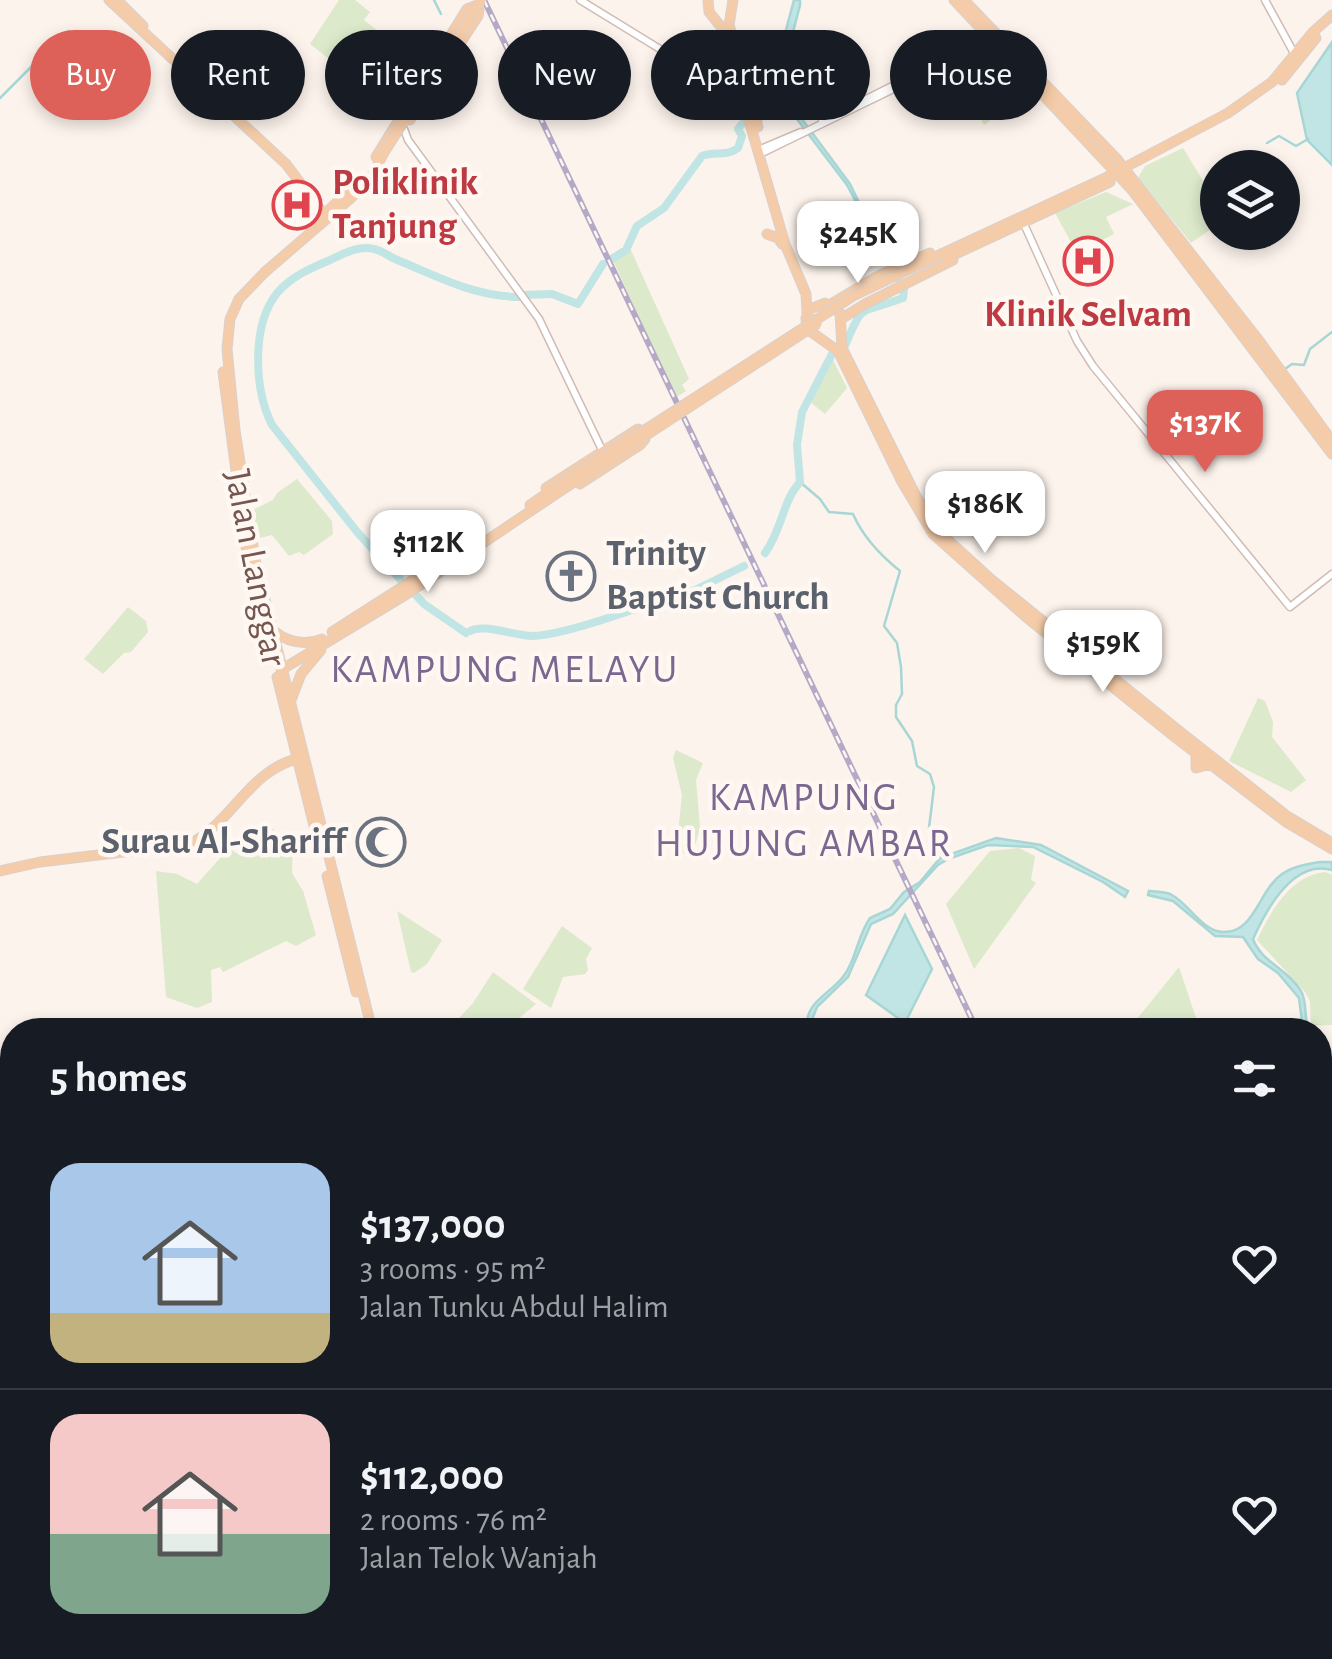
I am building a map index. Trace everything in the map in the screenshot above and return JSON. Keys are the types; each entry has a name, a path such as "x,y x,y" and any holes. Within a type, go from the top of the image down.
{"main road":[{"path":"113,0 121,14 273,152 329,212"},
{"name":"Jalan Langgar","path":"300,759 292,742 254,556 235,430 228,334 234,310 251,285 370,174 482,0"},
{"path":"708,0 709,12 721,30"},
{"path":"733,0 729,25 798,261 812,292 830,304 841,322 842,348 924,512 950,543 1178,730 1332,846"},
{"path":"954,0 981,30"},
{"path":"964,0 984,30"},
{"path":"475,6 479,13 403,137 370,174 468,7 475,6"},
{"path":"716,18 731,14"},
{"path":"1298,57 1305,43 1332,19"},
{"path":"278,668 822,321 965,243 1129,174 1246,102 1298,57 1332,19"},
{"path":"1286,42 1305,43"},
{"path":"1047,96 1129,174 1332,441"},
{"path":"750,120 791,259 806,294 807,330 838,351 902,482 933,534 1026,617 1196,753 1196,768 1210,764 1286,822 1332,846"},
{"path":"925,265 1024,224 1101,183 1111,159"},
{"path":"1101,183 1124,186 1129,174"},
{"path":"1129,174 1332,454"},
{"path":"316,198 327,203 329,212"},
{"path":"314,223 316,198"},
{"name":"Jalan Langgar","path":"329,212 259,269 234,296 222,338 227,416 246,547 290,706 367,1018"},
{"path":"767,234 778,238 791,259"},
{"path":"806,316 817,304 830,304 903,264 946,246 965,243"},
{"path":"820,339 836,334 841,322 897,288 980,243"},
{"path":"1273,359 1277,348"},
{"path":"638,429 644,432 646,439 640,445 523,512 527,502 638,429"},
{"path":"270,626 278,635 296,642 324,641"},
{"path":"290,706 300,674 324,641"},
{"path":"0,871 40,862 190,844 208,832 289,752 292,742"},
{"path":"271,768 300,759"}],"street":[{"path":"580,0 651,44"},
{"path":"1265,0 1298,57"},
{"path":"764,150 792,133 802,132 890,90"},
{"path":"403,137 539,319 603,452"},
{"path":"1024,224 1077,340 1093,366 1290,606 1332,574"}],"green space":[{"path":"339,0 355,0 370,12 364,20 377,30 325,30 325,56 310,44"},
{"path":"1183,148 1200,176 1200,237 1191,243 1138,178 1145,166"},
{"path":"1106,192 1133,204 1106,217 1114,234 1077,253 1055,213"},
{"path":"630,248 689,379 682,385 686,391 675,398 613,260"},
{"path":"833,360 847,388 825,414 809,401"},
{"path":"297,479 332,521 333,534 304,555 299,552 289,556 272,535 256,539 251,511 273,500"},
{"path":"128,607 146,621 148,632 131,652 124,653 103,674 84,659"},
{"path":"1258,698 1265,701 1273,722 1272,737 1306,780 1291,792 1229,761"},
{"path":"676,750 703,763 696,780 700,828 695,857 676,851 682,795 673,758"},
{"path":"268,825 293,846 292,873 303,891 316,935 296,946 286,941 223,972 220,967 211,970 212,1002 197,1008 166,997 156,871 177,874 197,884 229,848 238,854"},
{"path":"1019,848 1035,856 1031,880 1036,883 974,969 946,904 990,851"},
{"path":"1313,875 1332,875 1332,1018 1311,1018 1305,992 1257,940 1283,897"},
{"path":"397,911 442,940 427,964 414,973 411,972"},
{"path":"562,926 592,948 586,959 588,970 585,974 563,977 551,1008 523,989"},
{"path":"1179,967 1196,1018 1138,1018"},
{"path":"493,972 536,1004 519,1018 459,1018"}],"water":[{"path":"794,0 800,0 794,30 786,30"},
{"path":"1332,42 1332,165 1307,140 1297,93"},
{"path":"798,120 803,120 850,184 889,265 847,185"},
{"path":"996,838 1041,845 1128,891 1125,897 1033,847 988,845 948,859 893,914 871,924 848,977 817,1007 813,1018 808,1018 813,1006 847,972 870,918 890,909 940,858"},
{"path":"1332,862 1332,870 1305,872 1293,879 1265,914 1253,939 1262,954 1301,991 1306,1018 1302,1018 1299,998 1278,973 1258,959 1243,937 1215,936 1173,901 1148,895 1149,891 1169,894 1216,931 1234,930 1249,919 1274,881 1296,867"},
{"path":"905,915 932,969 908,1018 898,1018 866,995"}],"waterway":[{"path":"434,0 441,14"},
{"path":"0,98 30,68"},
{"path":"610,260 626,250 637,226 664,208 702,156 738,148 742,136 738,129 742,124"},
{"path":"1267,143 1279,136 1296,146 1308,139"},
{"path":"400,579 272,425 262,394 258,357 269,305 278,292 309,269 363,248 470,289 519,297"},
{"path":"524,295 552,294 578,304 603,264"},
{"path":"844,348 859,316 903,298 904,289 893,271"},
{"path":"1285,369 1292,364 1304,365 1310,349 1332,332"},
{"path":"765,553 800,482 797,445 802,412 832,354"},
{"path":"1181,416 1200,429"},
{"path":"800,482 829,512 853,514 873,545 900,571 884,626 897,643 901,667 902,694 896,705 896,717 912,741 917,766 930,774 934,787 929,828 939,857"},
{"path":"634,610 695,590 744,566"},
{"path":"413,592 466,633"},
{"path":"470,631 483,628 544,635 629,611"}],"railway":[{"path":"484,0 971,1018"}],"place":[{"name":"Poliklinik Tanjung","path":"297,205"},
{"name":"Klinik Selvam","path":"1088,261"},
{"name":"Trinity Baptist Church","path":"571,576"},
{"name":"Surau Al-Shariff","path":"381,842"}],"district":[{"name":"KAMPUNG MELAYU","path":"505,670"},
{"name":"KAMPUNG HUJUNG AMBAR","path":"804,821"}]}
